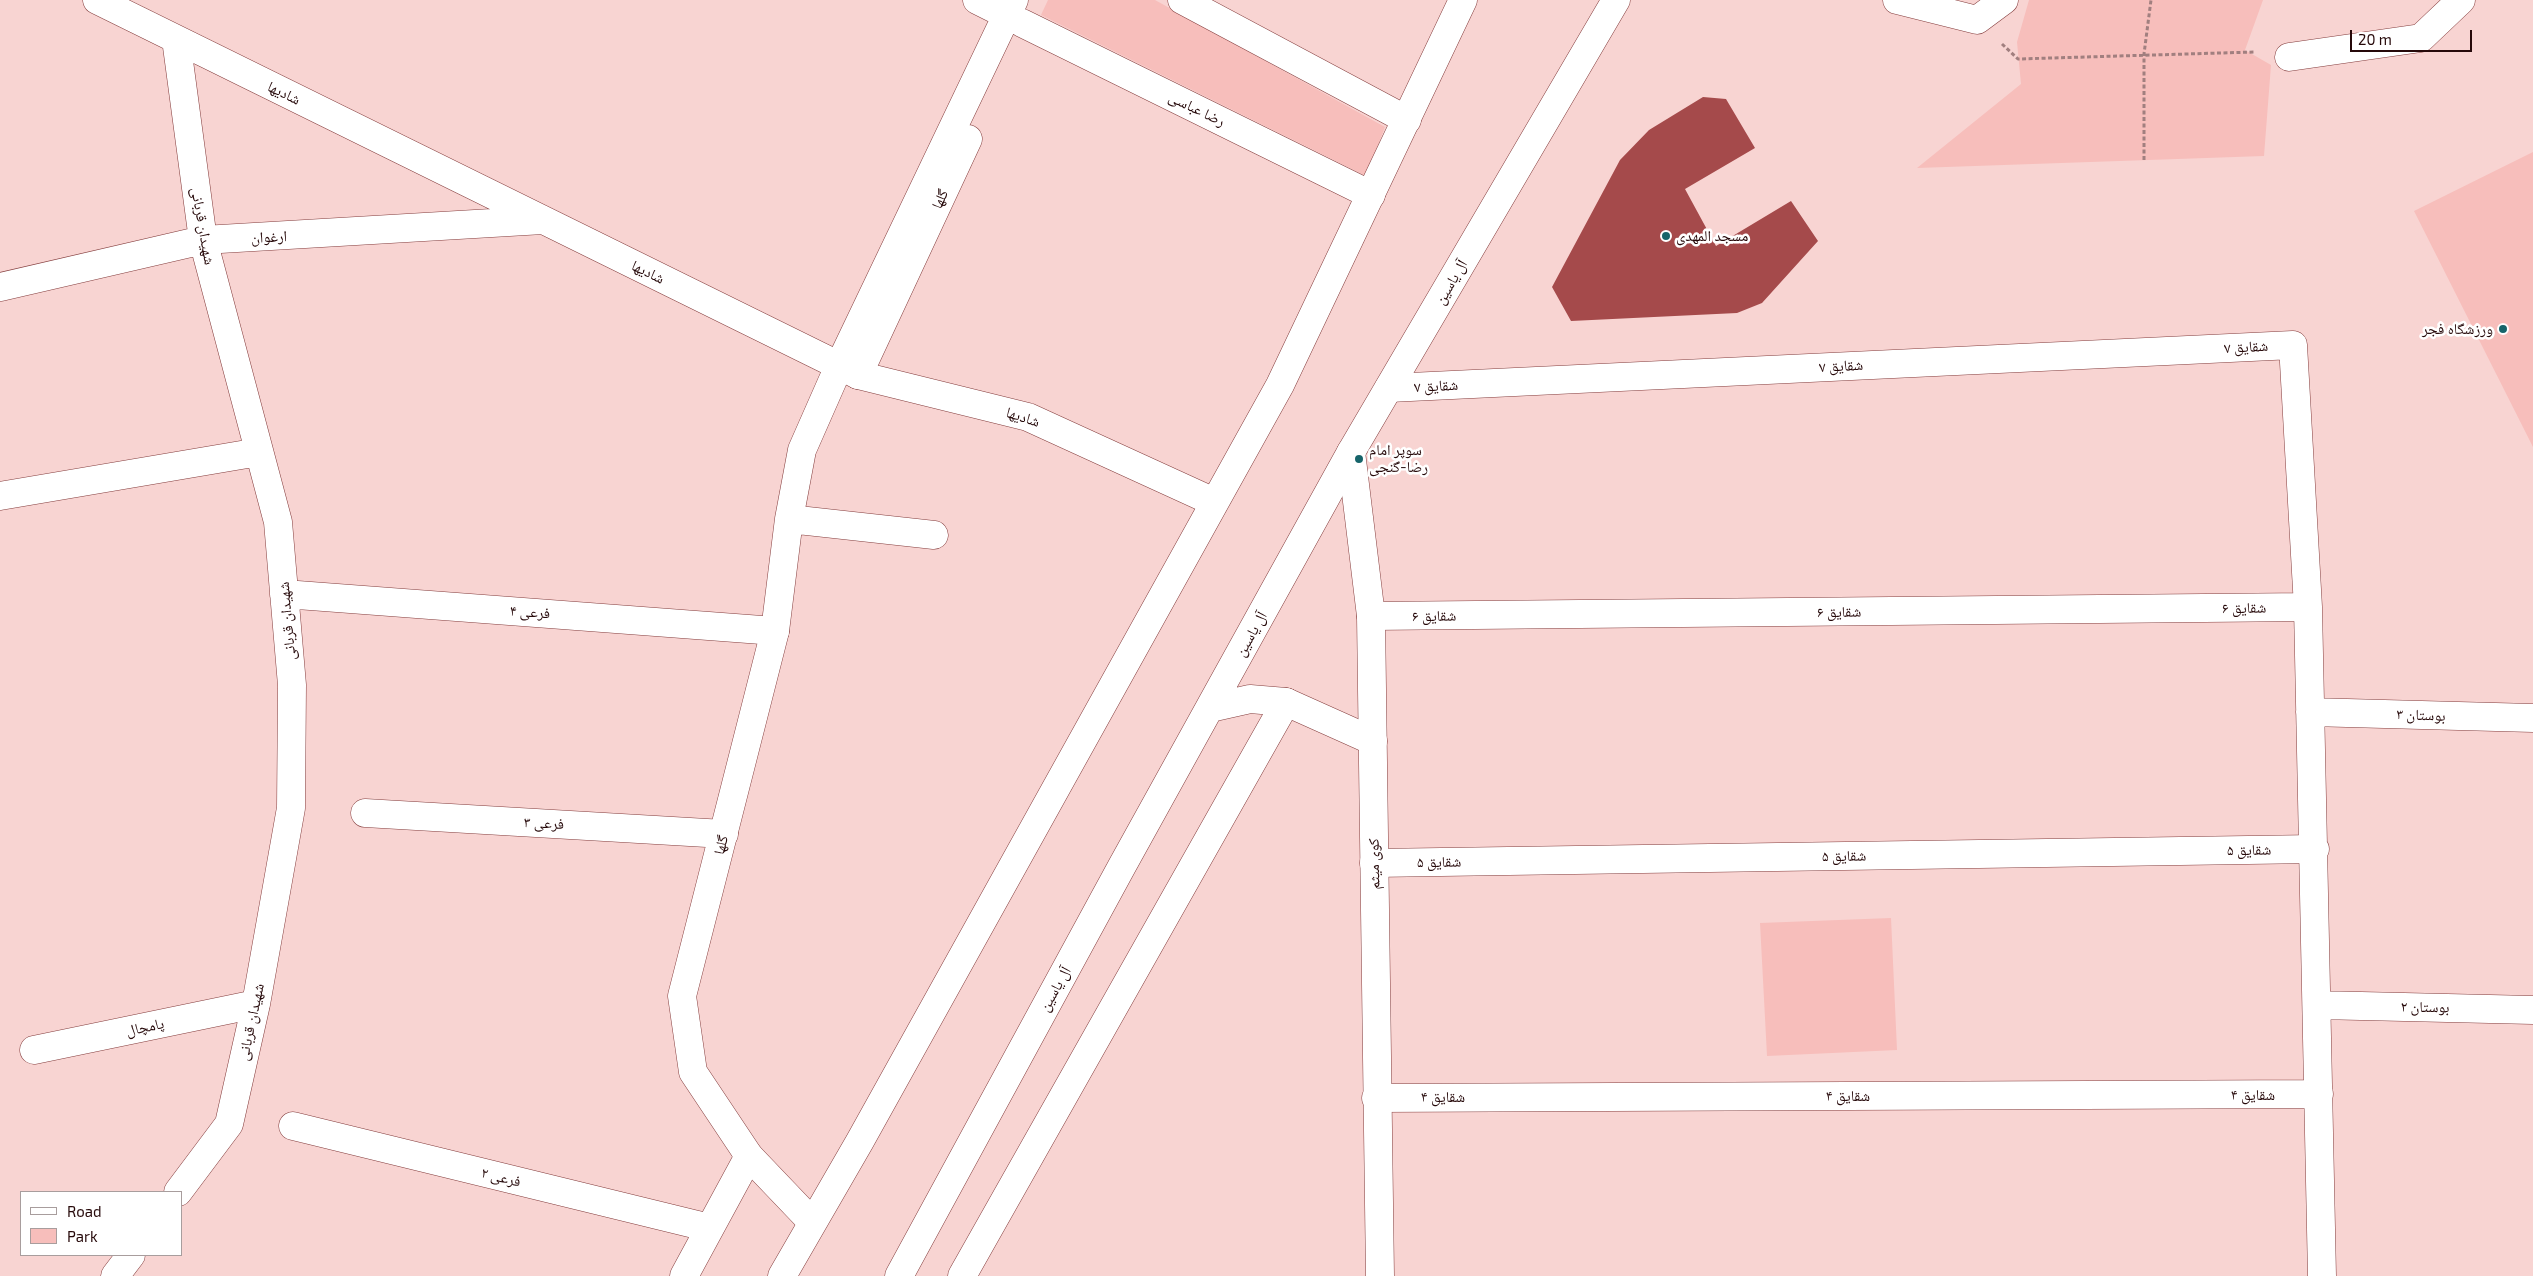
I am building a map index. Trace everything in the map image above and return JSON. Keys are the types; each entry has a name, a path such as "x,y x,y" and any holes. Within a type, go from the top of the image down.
{"street":[{"name":"شادیها","path":"97,0 848,370 1028,416 1214,502"},
{"name":"رضا عباسی","path":"977,0 1019,9 1371,195"},
{"path":"1182,0 1407,120"},
{"path":"782,1276 860,1141 1280,385 1464,0"},
{"name":"آل یاسین","path":"899,1276 1352,452 1616,0"},
{"path":"1897,0 1977,20 2004,0"},
{"path":"2289,57 2421,38 2458,6 2461,0"},
{"name":"گلها","path":"812,1222 749,1156 693,1072 682,996 775,631 789,519 802,450 848,370 1019,9"},
{"name":"شهیدان قربانی","path":"176,39 203,240 278,522 292,685 291,808 256,1004 229,1124 179,1191"},
{"name":"ارغوان","path":"0,287 203,240 543,220"},
{"name":"شقایق ۷","path":"1389,388 2293,345 2308,607"},
{"path":"0,496 259,452"},
{"name":"کوی میثم","path":"1352,452 1371,616 1376,1098 1380,1276"},
{"path":"789,519 934,535"},
{"name":"فرعی ۴","path":"284,594 775,631"},
{"path":"2308,607 2315,849 2322,1276"},
{"name":"شقایق ۶","path":"1371,616 2308,607"},
{"path":"1210,708 1250,699 1286,702 1372,741"},
{"path":"962,1276 1286,702"},
{"name":"بوستان ۳","path":"2310,712 2533,718"},
{"name":"فرعی ۳","path":"365,813 724,834"},
{"name":"شقایق ۵","path":"1374,863 2315,849"},
{"name":"پامچال","path":"34,1050 256,1004"},
{"name":"بوستان ۲","path":"2318,1005 2533,1010"},
{"name":"شقایق ۴","path":"1376,1098 2319,1094"},
{"name":"فرعی ۲","path":"293,1126 710,1228"},
{"path":"684,1276 749,1156"},
{"path":"115,1276 130,1256"}],"path":[{"path":"2144,160 2144,54 2150,0"},
{"path":"2018,60 2245,50"}],"green space":[{"path":"1048,0 1155,0 1385,127 1366,176 1041,15"},
{"path":"2029,0 2263,0 2245,50 2271,65 2264,156 1917,168 2021,84 2017,42"},
{"name":"ورزشگاه فجر","path":"2533,152 2533,447 2414,211"},
{"path":"1891,918 1897,1050 1767,1056 1760,923"}],"building":[{"path":"1703,97 1726,99 1755,148 1685,189 1716,246 1791,201 1818,241 1762,303 1737,313 1571,321 1552,287 1620,160 1649,130"}],"place":[{"name":"مسجد المهدی","path":"1666,236"},
{"name":"ورزشگاه فجر","path":"2503,329"},
{"name":"سوپر امام رضا-گنجی","path":"1359,459"}]}
